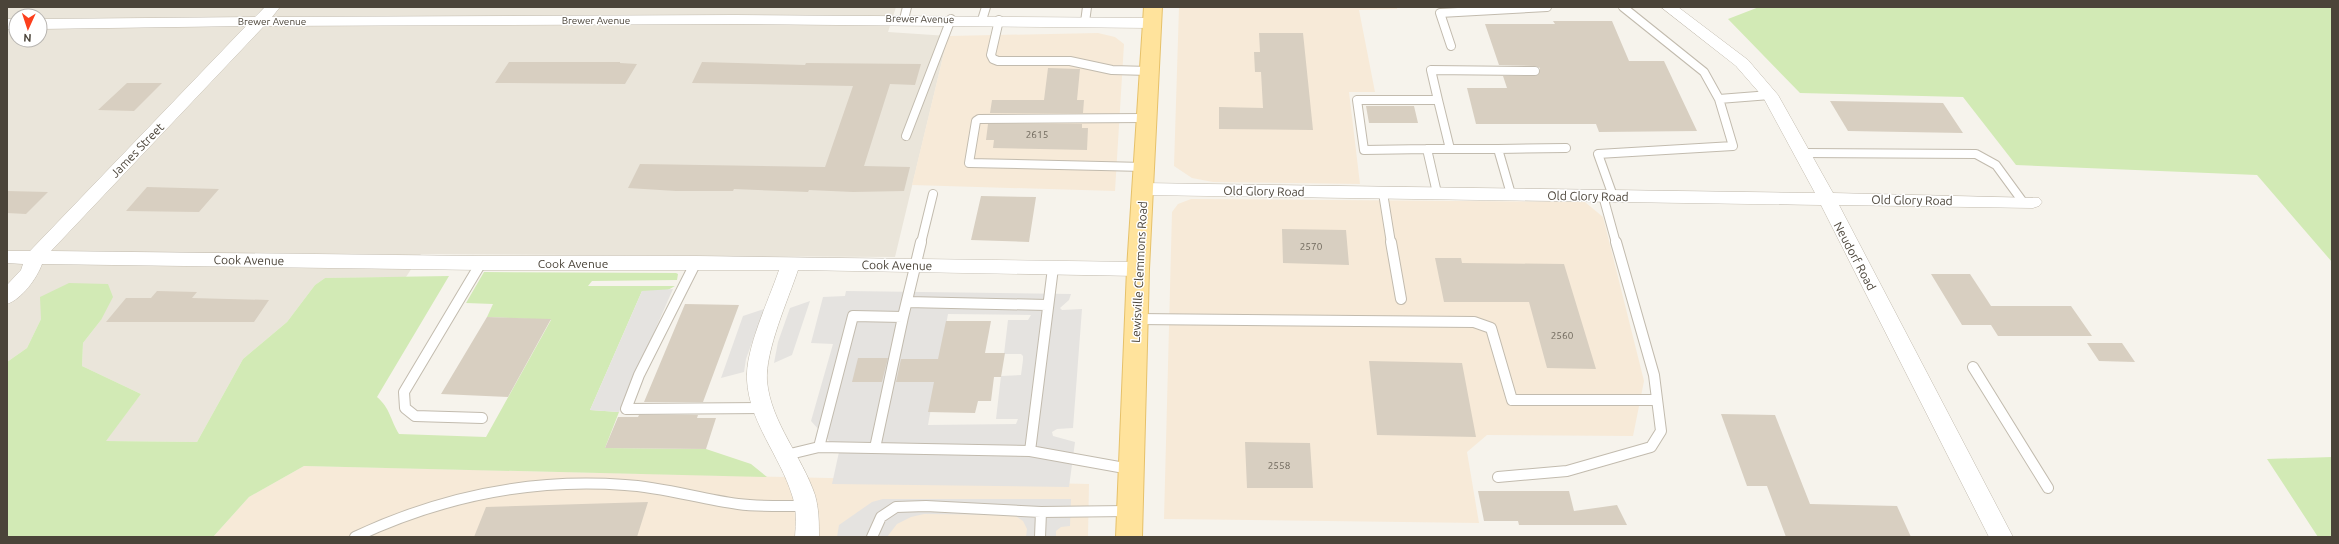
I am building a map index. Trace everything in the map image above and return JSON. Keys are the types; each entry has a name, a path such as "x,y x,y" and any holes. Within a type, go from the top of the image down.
{"main road":[{"name":"Lewisville Clemmons Road","path":"1129,537 1130,469 1138,269 1153,15"}],"street":[{"name":"James Street","path":"7,297 29,273 35,257 273,7"},
{"name":"Neudorf Road","path":"1668,7 1742,63 1770,95 1803,153 1825,199 2001,537"},
{"name":"Brewer Avenue","path":"48,24 906,13 952,20 984,14 999,20 1086,14 1153,15"},
{"name":"Old Glory Road","path":"1143,189 2028,202"},
{"name":"Cook Avenue","path":"7,257 481,264 696,262 1138,269"},
{"path":"791,264 760,358 757,378 763,408 786,455 807,506 807,537"}],"lane":[{"path":"1451,46 1440,13 1547,7"},
{"path":"1498,477 1566,471 1651,447 1661,431 1654,375 1598,154 1733,146 1719,99 1704,72 1623,7"},
{"path":"906,136 952,20"},
{"path":"999,20 991,55 993,59 1070,61 1112,70 1149,70"},
{"path":"1450,149 1432,70 1535,72"},
{"path":"1719,99 1770,95"},
{"path":"1438,100 1357,100 1364,150 1566,148"},
{"path":"1144,168 968,163 976,121 979,119 1146,118"},
{"path":"1427,149 1437,193"},
{"path":"1498,149 1511,194"},
{"path":"1803,153 1976,154 1996,166 2028,202"},
{"path":"1383,193 1401,299"},
{"path":"875,448 903,317 908,302 933,194"},
{"path":"696,262 639,375 626,408 763,408"},
{"path":"481,264 404,392 406,408 415,416 482,418"},
{"path":"1030,451 1047,305 1053,268"},
{"path":"908,302 1047,305"},
{"path":"819,447 853,316 903,317"},
{"path":"1136,319 1474,322 1491,328 1512,400 1657,400"},
{"path":"1973,367 2048,488"},
{"path":"786,455 819,447 1030,451 1130,469"},
{"path":"355,537 378,524 439,502 504,489 598,483 663,489 746,505 807,506"},
{"path":"872,537 881,517 896,507 926,506 1041,512 1130,511"},
{"path":"1040,537 1041,512"}],"shaded area":[{"path":"7,7 896,7 888,32 948,36 895,257 421,254 406,277 325,278 315,285 287,322 243,359 197,442 105,441 141,394 82,366 83,343 101,320 41,319 27,348 7,362"},
{"path":"1179,7 1397,7 1397,9 1359,10 1375,92 1349,92 1360,184 1213,182 1192,178 1174,166"},
{"path":"1098,33 1115,37 1124,44 1115,191 912,185 948,36"},
{"path":"1191,199 1585,202 1603,217 1644,381 1633,436 1487,435 1467,452 1479,523 1164,519 1172,212 1178,204"},
{"path":"673,289 619,412 590,410 642,291"},
{"path":"846,291 1071,294 1069,300 1060,308 1062,310 1082,309 1073,428 1057,429 1052,432 1053,436 1075,442 1069,487 832,484 839,452 811,421 833,344 811,343 823,297 845,296","holes":["948,314 1031,315 1028,320 1008,320 1004,354 1021,354 1023,356 1023,360 1021,375 1001,376 996,419 1018,419 1016,424 928,425"]},
{"path":"810,301 792,355 774,363 778,342 790,308"},
{"path":"764,309 746,359 744,372 721,378 743,316"},
{"path":"304,466 1089,484 1088,537 213,537 249,497"},
{"path":"883,499 1071,499 1070,526 1061,527 1056,531 1056,537 1026,537 1027,529 1023,521 1014,515 924,514 911,517 897,524 887,537 837,537 839,525 872,502"}],"green space":[{"path":"1759,7 2332,7 2332,262 2257,175 2016,165 1963,97 1800,93 1728,19"},
{"path":"484,272 678,274 677,280 592,281 588,286 675,286 666,291 642,291 590,410 619,412 605,448 706,449 751,464 767,477 304,466 249,497 213,537 7,537 7,362 27,348 41,319 40,297 69,283 108,284 113,297 101,320 83,343 82,366 141,394 106,441 197,442 243,359 287,322 315,285 325,278 449,276 377,397 385,405 399,434 486,437 551,320 487,317 493,304 466,303"},
{"path":"2332,457 2332,537 2318,537 2267,459"}],"building":[{"path":"1553,21 1612,21 1629,61 1664,61 1697,131 1599,132 1596,124 1476,124 1467,88 1507,88 1503,76 1535,76 1540,71 1540,68 1535,66 1499,65 1485,24 1555,24"},
{"path":"1259,33 1303,33 1313,130 1219,129 1219,107 1263,108 1261,72 1255,72 1254,52 1260,52"},
{"path":"509,62 620,62 637,64 625,84 495,83"},
{"path":"702,62 805,65 806,63 921,64 915,85 890,84 864,166 910,167 904,191 853,192 809,190 808,192 734,189 733,191 676,191 628,188 640,164 825,167 853,86 692,83"},
{"path":"1048,68 1080,69 1077,100 1084,100 1083,113 990,113 992,100 1044,100"},
{"path":"127,83 162,83 134,111 98,110"},
{"path":"1830,101 1943,103 1963,133 1848,131"},
{"path":"1366,106 1414,106 1418,123 1369,123"},
{"path":"988,124 1082,124 1082,128 1088,128 1087,150 993,148 994,140 986,140"},
{"path":"147,187 219,189 199,212 126,211"},
{"path":"7,191 48,192 26,214 7,213"},
{"path":"981,196 1036,197 1029,242 971,240"},
{"path":"1282,229 1346,230 1349,265 1283,263"},
{"path":"1435,258 1461,258 1462,263 1564,264 1596,369 1547,368 1529,302 1444,302"},
{"path":"1931,274 1970,274 1991,306 2071,306 2092,336 1998,336 1991,325 1962,325"},
{"path":"157,291 197,292 192,298 269,300 254,322 106,322 126,298 151,298"},
{"path":"685,304 739,305 703,402 644,402"},
{"path":"487,317 551,319 508,397 441,394"},
{"path":"946,321 991,321 985,353 1005,353 1001,377 994,377 991,401 978,401 975,413 928,412 934,382 896,382 901,359 938,359"},
{"path":"2087,343 2122,343 2135,362 2099,361"},
{"path":"858,358 888,358 882,382 852,382"},
{"path":"1369,361 1462,363 1476,437 1377,435"},
{"path":"1721,414 1775,415 1810,504 1897,506 1911,537 1786,537 1767,486 1747,486"},
{"path":"639,415 698,415 697,418 716,418 706,449 605,448 618,417 638,417"},
{"path":"1245,442 1310,443 1313,488 1247,488"},
{"path":"1478,491 1569,491 1574,511 1617,505 1627,525 1519,525 1518,521 1484,521"},
{"path":"648,502 637,537 474,537 486,507"}]}
